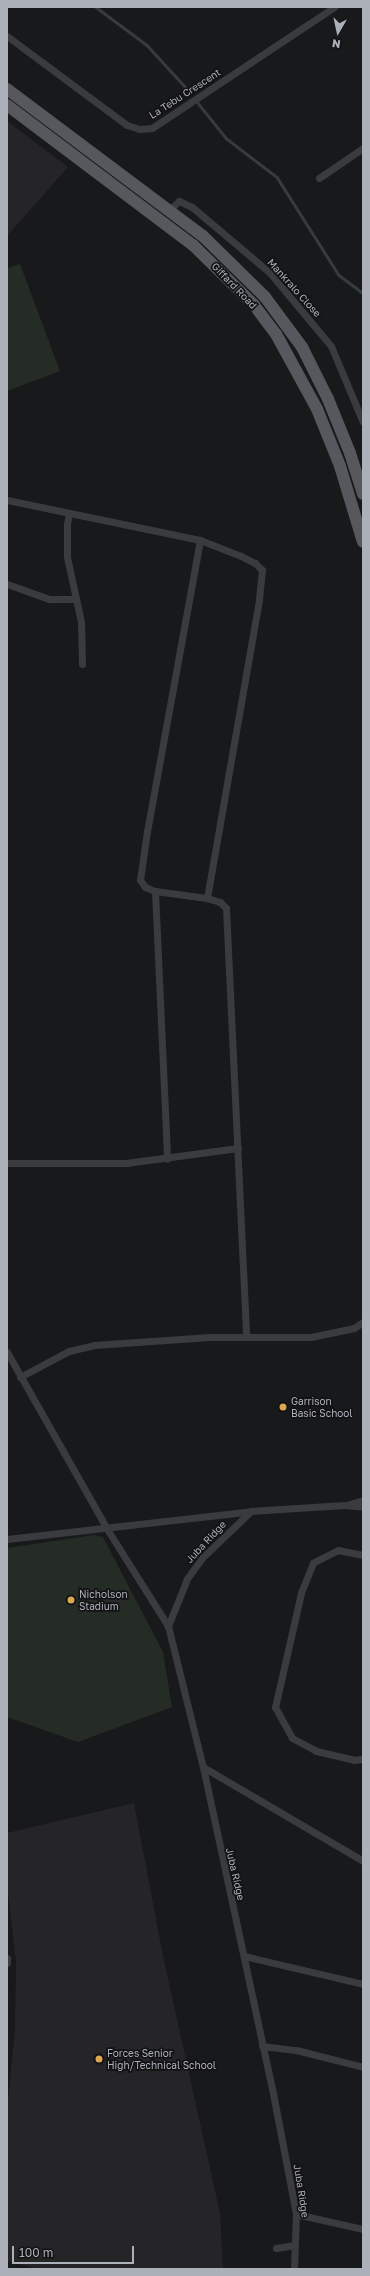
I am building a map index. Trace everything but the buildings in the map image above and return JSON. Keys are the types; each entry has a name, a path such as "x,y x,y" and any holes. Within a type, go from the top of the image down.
{"main road":[{"name":"Giffard Road","path":"7,89 203,236 239,270 264,297 302,347 328,399 350,453 363,494"},
{"name":"Giffard Road","path":"7,105 193,244 254,305 276,334 317,408 340,466 363,542"}],"street":[{"name":"La Tebu Crescent","path":"7,36 127,125 139,129 152,128 334,7"},
{"path":"319,178 363,148"},
{"name":"Mankralo Close","path":"169,210 179,201 192,206 270,273 332,346 363,422"},
{"path":"7,500 200,540 256,562 262,570 259,600 208,898"},
{"path":"69,513 67,524 67,556 81,622 82,664"},
{"path":"200,540 140,880 145,887 155,892 208,898 220,902 226,908 228,923 246,1336"},
{"path":"7,584 49,599 76,599"},
{"path":"155,892 167,1159"},
{"path":"7,1163 36,1162 75,1165 167,1159 238,1148"},
{"path":"20,1377 69,1351 94,1345 246,1336 311,1337 354,1328 363,1322"},
{"path":"7,1352 107,1529 168,1626"},
{"path":"345,1505 363,1500"},
{"path":"7,1539 107,1529 250,1511 345,1505 363,1507"},
{"name":"Juba Ridge","path":"250,1511 202,1558 187,1579 168,1626 203,1767 244,1956 296,2214 294,2269"},
{"path":"363,1555 338,1550 313,1563 301,1593 275,1707 292,1738 316,1751 354,1760 363,1759"},
{"path":"203,1767 363,1861"},
{"path":"244,1956 363,1984"},
{"path":"7,1958 7,1963"},
{"path":"262,2046 296,2050 363,2067"},
{"path":"296,2214 363,2229"},
{"path":"276,2248 295,2244"}],"shaded area":[{"path":"7,121 68,167 7,236"},
{"path":"20,264 60,371 7,391 7,268"},
{"name":"Nicholson Stadium","path":"94,1535 103,1537 163,1652 172,1707 78,1742 7,1717 7,1548"},
{"name":"Forces Senior High/Technical School","path":"134,1803 163,1956 220,2213 223,2269 39,2269 7,2261 7,2110 15,2031 16,1961 7,1884 7,1833"}],"waterway":[{"path":"96,7 147,45 189,91"},
{"path":"198,103 226,138 277,177 339,275 363,293"}],"place":[{"name":"Garrison Basic School","path":"283,1407"},
{"name":"Nicholson Stadium","path":"71,1600"},
{"name":"Forces Senior High/Technical School","path":"99,2059"}]}
